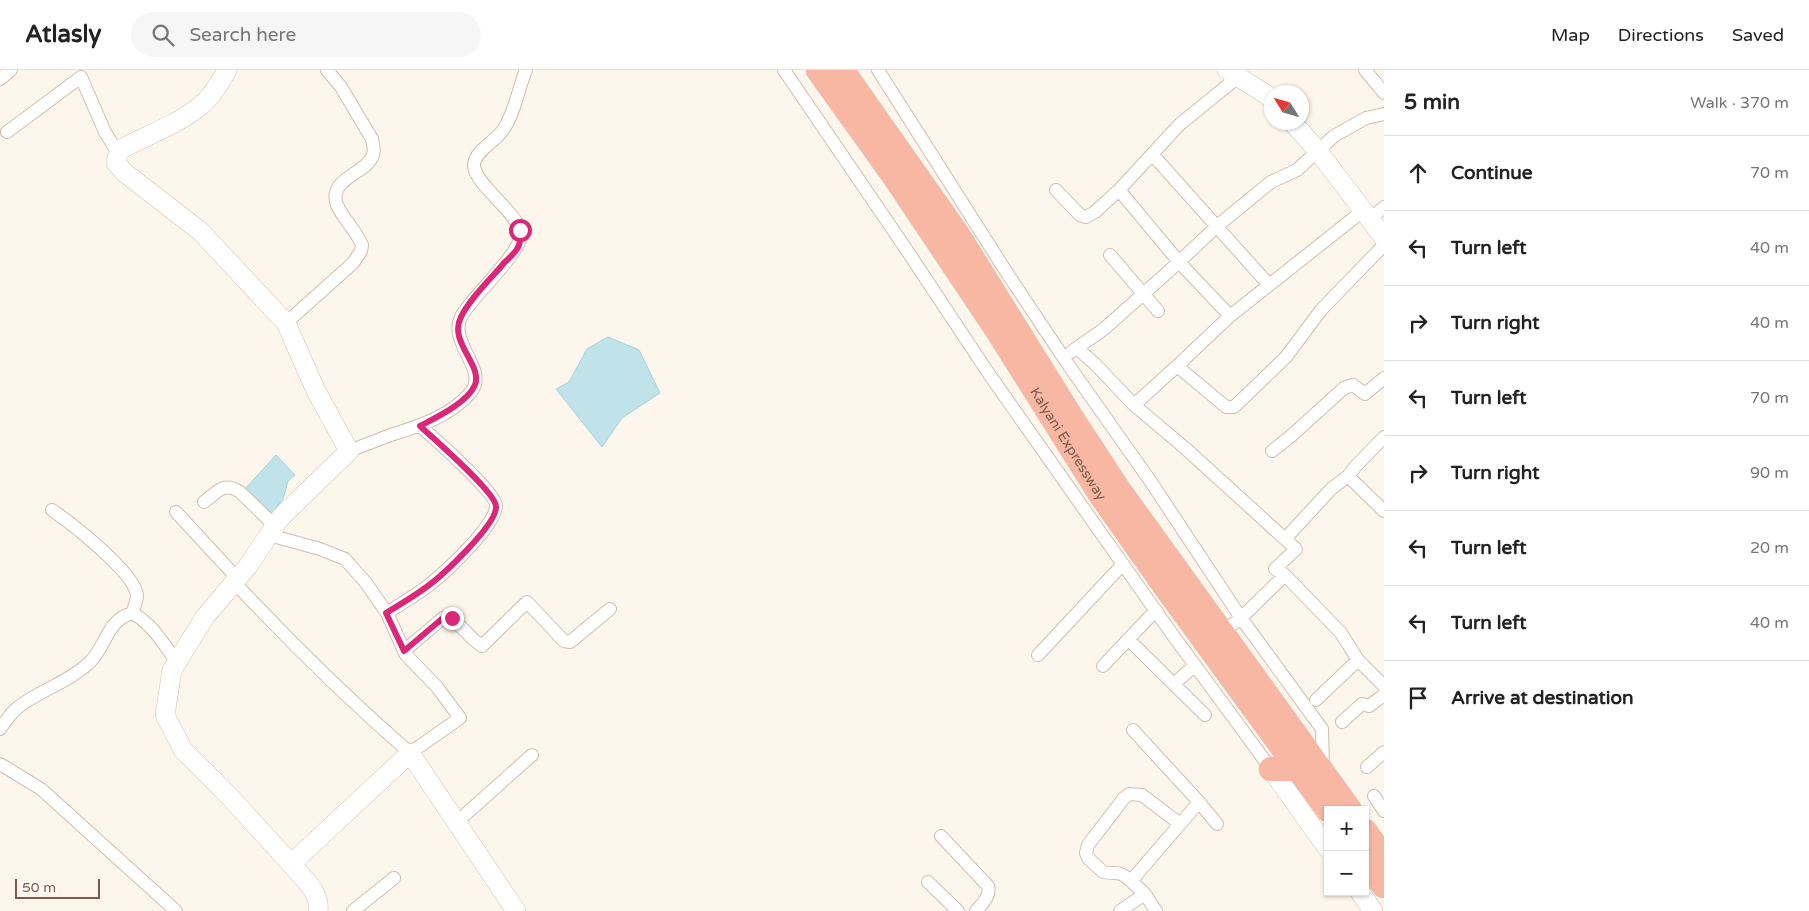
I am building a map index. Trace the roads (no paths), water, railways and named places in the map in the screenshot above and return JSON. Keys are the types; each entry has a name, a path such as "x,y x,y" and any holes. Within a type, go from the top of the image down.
{"highway":[{"name":"Kalyani Expressway","path":"818,70 896,179 997,330 1108,506 1325,806"},
{"name":"Kalyani Expressway","path":"842,70 958,235 1118,490 1347,806"},
{"path":"1271,770 1300,769"},
{"path":"1369,837 1384,858"},
{"path":"1369,865 1384,886"}],"street":[{"path":"0,79 11,70"},
{"path":"227,70 216,89 200,107 123,148 118,154 116,162 119,168 200,231 286,323 316,391 349,452"},
{"path":"286,323 353,263 362,245 336,204 336,195 338,188 345,178 366,164 373,156 374,149 372,139 346,94 327,70"},
{"path":"321,909 316,893 291,864 229,796 183,750 165,715 172,670 205,617 234,582 281,517 349,452 420,426 443,414 459,403 475,385 476,379 471,363 458,336 458,325 461,316 478,293 517,249 521,240 520,230 512,217 479,178 474,169 474,162 503,131 511,116 526,70"},
{"path":"784,70 989,374 1324,843"},
{"path":"878,70 1062,356 1151,482 1241,618 1322,729 1324,774"},
{"path":"1365,70 1384,93"},
{"path":"1056,190 1080,215 1086,217 1095,212 1119,190 1179,125 1233,73 1264,93"},
{"path":"7,132 78,74 105,132 118,154"},
{"path":"1062,356 1078,349 1104,329 1217,226 1271,182 1297,170 1316,150 1334,136 1366,118 1384,114"},
{"path":"1299,130 1373,212 1384,238"},
{"path":"1152,154 1269,285"},
{"path":"1119,190 1179,262 1230,316"},
{"path":"1134,405 1230,316 1269,285 1373,212"},
{"path":"1177,366 1226,407 1229,409 1234,408 1286,357 1321,310 1384,245"},
{"path":"1110,255 1142,295 1158,311"},
{"path":"1078,349 1134,405 1296,549 1276,569 1341,633 1358,660 1384,686"},
{"path":"1272,451 1344,388 1354,385 1365,394 1384,378"},
{"path":"386,613 424,589 446,571 479,536 495,514 496,506 490,492 449,451 420,426"},
{"path":"1285,539 1331,489 1348,476 1384,437"},
{"path":"1348,476 1384,511"},
{"path":"204,502 223,488 234,488 240,492 272,531 345,559 366,582 386,613 406,655 437,687 460,718 410,753 291,864"},
{"path":"0,729 17,708 77,672 90,661 99,651 109,630 117,621 132,613 136,604 137,595 135,590 108,555 70,522 52,510"},
{"path":"176,512 237,578 234,582"},
{"path":"1038,656 1123,564"},
{"path":"1221,633 1241,618 1284,575"},
{"path":"234,582 313,663 374,722 410,753 516,911"},
{"path":"404,651 443,618 448,616 482,646 527,602 564,641 570,642 610,609"},
{"path":"1102,666 1156,610"},
{"path":"132,613 141,618 151,628 177,662"},
{"path":"1128,639 1205,715"},
{"path":"1316,700 1358,660"},
{"path":"1174,684 1195,665"},
{"path":"1342,722 1362,704 1369,706 1384,696"},
{"path":"1133,730 1217,824"},
{"path":"1367,767 1384,752"},
{"path":"457,822 532,755"},
{"path":"0,764 41,789 176,911"},
{"path":"1156,911 1144,894 1123,874 1104,872 1088,858 1086,853 1088,845 1124,798 1130,794 1142,795 1180,824"},
{"path":"1374,796 1384,811"},
{"path":"1131,881 1199,802"},
{"path":"941,836 988,886 990,892 978,910"},
{"path":"353,911 394,878"},
{"path":"928,882 958,911"},
{"path":"1120,911 1144,894"},
{"path":"1363,896 1373,911"}],"water":[{"path":"608,337 639,350 660,393 622,418 602,447 556,389 569,382 587,349"},
{"path":"276,455 295,475 288,481 283,499 271,514 245,489"}]}
